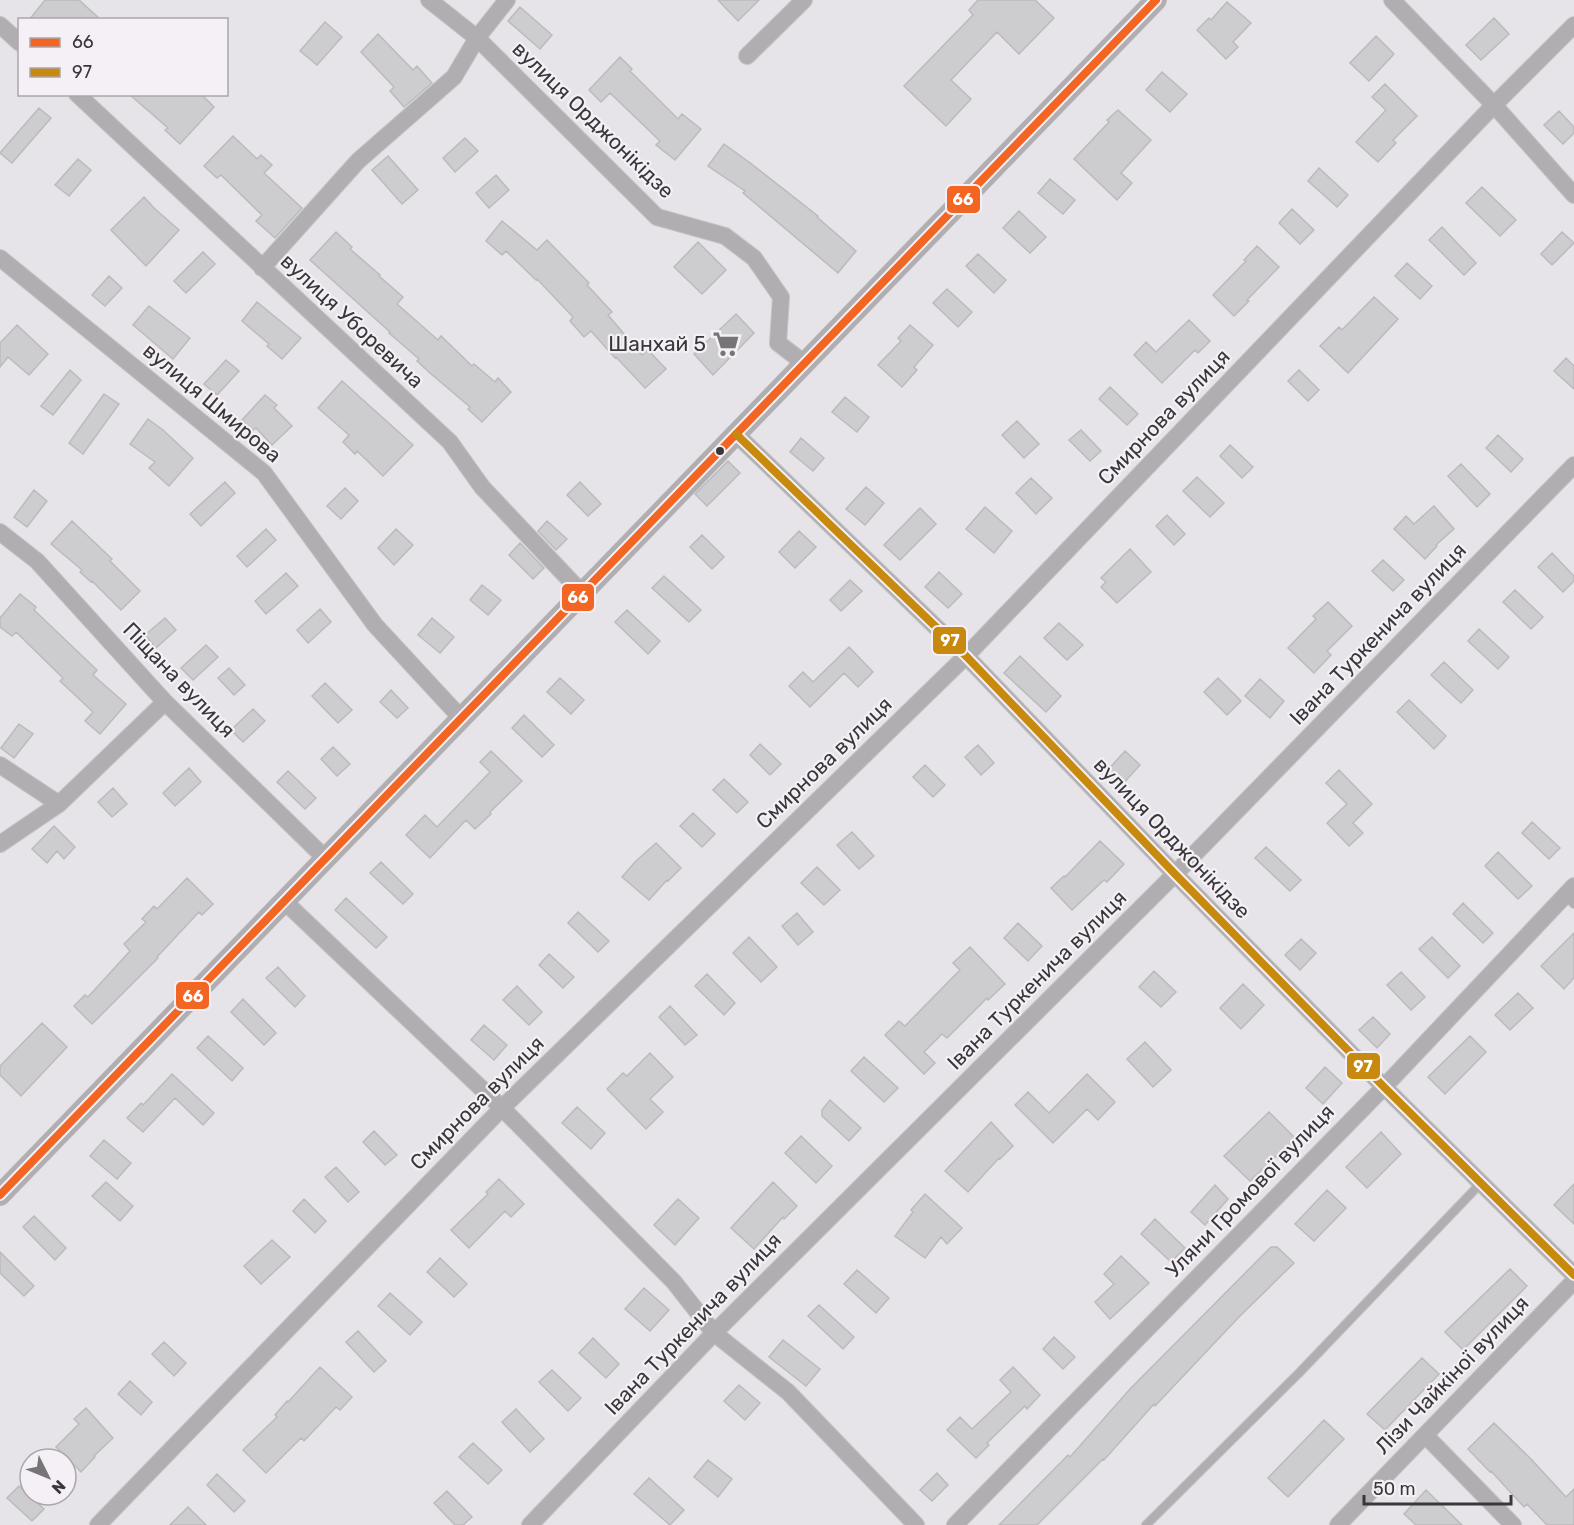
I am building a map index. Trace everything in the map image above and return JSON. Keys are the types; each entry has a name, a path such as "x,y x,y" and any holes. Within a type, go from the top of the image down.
{"street":[{"name":"вулиця Орджонікідзе","path":"429,0 477,38 657,217 725,236 754,258 781,297 778,342 804,363"},
{"path":"262,268 358,161 454,77 477,38 507,0"},
{"path":"747,56 804,0"},
{"path":"0,1195 1156,0"},
{"path":"1392,0 1494,105 1574,195"},
{"path":"0,25 18,41"},
{"name":"Смирнова вулиця","path":"98,1525 502,1108 966,656 1494,105 1574,25"},
{"name":"вулиця Уборевича","path":"79,96 450,442 482,487 582,593"},
{"name":"вулиця Шмирова","path":"0,258 264,473 375,624 462,718"},
{"name":"вулиця Орджонікідзе","path":"736,434 966,656 1384,1087 1574,1275"},
{"name":"Івана Туркенича вулиця","path":"530,1525 714,1333 1175,874 1574,465"},
{"name":"Піщана вулиця","path":"0,532 37,561 165,702 326,859"},
{"path":"0,844 59,804 165,702"},
{"path":"0,765 59,804"},
{"name":"Уляни Громової вулиця","path":"955,1525 1571,895"},
{"path":"284,901 502,1108 675,1282 714,1333 788,1392 916,1525"},
{"name":"Лізи Чайкіної вулиця","path":"1338,1525 1574,1281"},
{"path":"1425,1435 1513,1525"}],"lane":[{"path":"1146,1525 1299,1373 1481,1182"}],"building":[{"path":"45,0 79,0 99,18 31,18"},
{"path":"718,0 759,0 738,21"},
{"path":"978,0 1035,0 1054,18 1019,54 997,32 951,80 971,99 946,126 904,86 973,15 969,10"},
{"path":"1227,2 1251,23 1233,42 1238,47 1226,59 1197,30 1209,18 1211,20"},
{"path":"520,7 552,35 540,49 508,21"},
{"path":"1494,18 1509,34 1481,60 1466,45"},
{"path":"325,22 342,37 317,65 300,51"},
{"path":"378,34 413,70 417,66 432,83 404,107 390,91 394,87 361,52"},
{"path":"1376,36 1394,54 1369,81 1350,63"},
{"path":"620,57 632,69 630,71 678,119 682,114 701,129 675,160 656,145 660,141 610,93 601,102 589,90"},
{"path":"1162,72 1187,94 1170,112 1146,90"},
{"path":"1385,84 1417,116 1393,140 1396,143 1378,162 1356,142 1386,110 1372,97"},
{"path":"131,96 203,96 214,107 180,144 165,130 168,128"},
{"path":"39,108 51,118 12,163 0,153"},
{"path":"1118,110 1151,140 1121,173 1132,183 1117,200 1074,159"},
{"path":"1559,111 1574,127 1574,133 1563,144 1544,125"},
{"path":"233,136 257,159 261,155 272,165 264,173 302,208 275,238 256,221 262,215 221,175 217,178 204,166"},
{"path":"465,138 478,151 455,172 443,158"},
{"path":"724,144 818,216 856,251 838,273 743,193 745,191 708,166"},
{"path":"388,156 418,190 402,204 372,170"},
{"path":"78,159 91,170 69,196 55,185"},
{"path":"1319,168 1348,195 1337,207 1308,181"},
{"path":"496,175 509,190 489,208 476,193"},
{"path":"1050,179 1075,200 1063,214 1038,193"},
{"path":"1482,187 1516,220 1500,236 1466,203"},
{"path":"144,197 179,230 146,266 111,230"},
{"path":"1292,209 1314,230 1300,244 1279,223"},
{"path":"1019,211 1046,237 1030,253 1003,228"},
{"path":"502,221 537,250 547,240 589,283 587,285 612,312 608,315 642,355 648,350 666,369 645,388 591,331 584,337 570,321 573,317 537,279 506,251 502,255 486,241"},
{"path":"1442,227 1476,263 1464,275 1429,240"},
{"path":"336,232 352,247 350,249 403,297 397,304 438,340 441,336 472,366 474,364 495,382 498,378 511,392 482,422 468,409 470,407 430,373 417,361 419,359 310,260"},
{"path":"1562,232 1574,243 1552,265 1541,254"},
{"path":"698,242 726,270 702,294 674,267"},
{"path":"1257,246 1279,267 1234,316 1213,295 1246,261 1244,260"},
{"path":"203,252 215,264 186,293 174,281"},
{"path":"978,254 1006,280 994,293 966,266"},
{"path":"1407,263 1432,286 1420,299 1395,276"},
{"path":"109,276 122,288 105,306 92,295"},
{"path":"947,289 972,312 958,327 933,303"},
{"path":"1374,297 1398,319 1348,373 1320,346 1339,327 1342,330"},
{"path":"257,302 301,338 282,359 267,346 269,344 242,321"},
{"path":"149,306 190,338 173,359 133,325"},
{"path":"736,314 754,333 713,375 694,354"},
{"path":"1189,320 1210,341 1198,353 1195,350 1162,383 1134,355 1146,342 1156,352"},
{"path":"17,325 48,354 29,375 8,357 0,367 0,343"},
{"path":"910,325 933,345 914,367 917,370 902,387 878,365 901,341 898,338"},
{"path":"1566,358 1574,366 1574,389 1554,371"},
{"path":"226,360 239,371 217,395 204,384"},
{"path":"70,370 81,380 53,415 41,406"},
{"path":"1299,370 1319,390 1308,401 1288,381"},
{"path":"342,381 413,445 383,476 357,451 355,454 343,442 349,435 318,408"},
{"path":"1110,387 1138,414 1127,425 1099,399"},
{"path":"104,394 119,404 83,454 69,443"},
{"path":"265,395 277,405 274,408 292,426 272,445 256,428 253,430 242,420"},
{"path":"845,397 869,417 857,432 832,412"},
{"path":"148,419 193,458 169,486 149,468 155,462 130,444"},
{"path":"1017,421 1039,444 1024,458 1002,435"},
{"path":"1081,430 1101,451 1090,461 1069,440"},
{"path":"1498,435 1523,459 1511,472 1486,448"},
{"path":"801,438 824,458 813,471 790,452"},
{"path":"1230,445 1253,467 1242,478 1220,456"},
{"path":"728,461 740,473 707,506 695,494"},
{"path":"1461,464 1490,494 1477,507 1448,476"},
{"path":"1197,477 1224,503 1210,517 1183,491"},
{"path":"1031,478 1052,498 1036,514 1016,493"},
{"path":"225,482 235,493 201,526 190,514"},
{"path":"580,482 601,504 588,516 567,495"},
{"path":"866,487 884,503 865,525 846,509"},
{"path":"345,488 358,501 341,519 327,506"},
{"path":"34,490 47,501 27,527 14,517"},
{"path":"1434,506 1454,529 1436,545 1425,559 1394,529 1406,516 1414,524"},
{"path":"985,507 1012,531 994,553 966,529"},
{"path":"920,508 936,524 900,560 884,545"},
{"path":"1167,515 1185,534 1174,545 1156,526"},
{"path":"72,521 112,559 110,561 140,591 121,610 80,572 82,570 51,544"},
{"path":"547,521 567,539 556,550 538,531"},
{"path":"266,529 276,540 247,567 237,556"},
{"path":"396,529 413,545 394,565 378,548"},
{"path":"799,531 816,547 795,568 779,552"},
{"path":"702,535 724,557 712,569 690,547"},
{"path":"520,543 544,568 533,579 509,555"},
{"path":"1130,549 1151,572 1117,603 1101,587 1106,582 1101,578"},
{"path":"1552,553 1574,576 1574,581 1563,592 1538,567"},
{"path":"1383,560 1404,580 1393,591 1372,571"},
{"path":"939,572 962,594 948,608 925,587"},
{"path":"286,573 298,586 266,614 255,601"},
{"path":"664,576 701,610 689,622 652,588"},
{"path":"850,580 862,591 841,611 830,600"},
{"path":"482,585 501,600 488,615 470,600"},
{"path":"1515,590 1543,617 1531,629 1503,602"},
{"path":"20,594 36,607 34,610 97,670 93,675 126,704 100,734 85,721 93,712 60,681 63,678 16,632 12,636 0,627 0,618"},
{"path":"1328,602 1352,626 1327,651 1331,655 1314,673 1288,648 1316,619 1313,616"},
{"path":"320,609 331,622 308,643 297,630"},
{"path":"627,610 660,641 648,654 615,622"},
{"path":"165,618 176,630 156,648 145,635"},
{"path":"432,618 454,637 440,653 418,635"},
{"path":"1059,623 1083,645 1067,660 1044,638"},
{"path":"1479,629 1509,657 1498,669 1468,641"},
{"path":"206,645 218,657 193,680 181,668"},
{"path":"849,647 873,672 858,687 844,673 810,707 789,686 803,672 813,682"},
{"path":"1020,656 1061,696 1046,712 1004,673"},
{"path":"1444,662 1473,690 1461,703 1431,675"},
{"path":"229,668 245,685 234,695 218,678"},
{"path":"560,678 584,700 571,714 547,692"},
{"path":"1218,678 1241,701 1227,715 1204,692"},
{"path":"1260,679 1284,701 1270,718 1245,696"},
{"path":"325,683 352,710 338,723 312,696"},
{"path":"391,690 408,708 397,718 380,702"},
{"path":"1409,700 1446,736 1434,749 1397,712"},
{"path":"253,709 265,721 243,742 231,730"},
{"path":"524,715 554,745 542,757 512,728"},
{"path":"19,724 33,734 14,758 1,748"},
{"path":"760,744 781,764 770,775 750,755"},
{"path":"978,745 994,763 981,775 965,757"},
{"path":"333,747 350,764 337,776 321,759"},
{"path":"491,751 522,781 475,829 466,820 430,858 406,835 425,815 437,827 490,772 480,762"},
{"path":"1125,751 1140,765 1121,786 1106,772"},
{"path":"925,765 945,785 933,797 913,777"},
{"path":"189,768 201,782 175,806 163,793"},
{"path":"1339,770 1372,804 1353,823 1363,833 1349,846 1327,823 1347,804 1326,783"},
{"path":"288,771 316,798 305,809 277,782"},
{"path":"724,779 748,802 737,813 713,790"},
{"path":"113,788 127,804 112,817 98,802"},
{"path":"693,813 715,834 702,847 680,826"},
{"path":"1532,822 1560,848 1549,859 1522,833"},
{"path":"54,826 75,847 64,859 57,851 47,863 32,849"},
{"path":"852,832 874,856 859,869 837,845"},
{"path":"1100,841 1124,864 1107,882 1104,880 1072,910 1051,888"},
{"path":"656,843 681,868 649,900 622,877"},
{"path":"1266,847 1301,880 1290,891 1255,858"},
{"path":"1498,852 1532,886 1518,899 1485,866"},
{"path":"381,862 413,894 403,904 370,873"},
{"path":"817,867 840,890 824,905 801,883"},
{"path":"187,878 213,904 202,915 199,912 158,958 92,1024 74,1006 85,995 88,997 130,951 124,944 146,922 142,919 154,906 157,909"},
{"path":"346,898 387,937 376,948 335,910"},
{"path":"1463,903 1493,933 1483,943 1453,914"},
{"path":"578,912 609,941 598,952 568,923"},
{"path":"797,913 813,932 798,945 782,926"},
{"path":"1018,923 1042,946 1028,961 1004,938"},
{"path":"1574,933 1574,978 1564,989 1541,966"},
{"path":"749,937 777,967 761,982 733,953"},
{"path":"1432,937 1460,966 1448,978 1419,949"},
{"path":"1301,939 1316,953 1300,970 1285,955"},
{"path":"970,947 1005,984 988,1000 987,998 947,1038 942,1034 924,1052 935,1063 924,1074 885,1035 899,1021 905,1026 960,970 953,963"},
{"path":"549,954 574,977 563,988 539,965"},
{"path":"278,967 305,996 295,1007 266,978"},
{"path":"1154,971 1176,992 1161,1007 1139,987"},
{"path":"1401,972 1425,997 1411,1010 1387,985"},
{"path":"707,974 735,1003 724,1015 695,986"},
{"path":"1243,984 1264,1005 1241,1029 1220,1008"},
{"path":"517,986 542,1012 529,1025 503,1000"},
{"path":"1518,993 1533,1008 1510,1030 1495,1015"},
{"path":"243,999 276,1033 264,1045 231,1012"},
{"path":"670,1006 697,1035 685,1045 659,1017"},
{"path":"1373,1017 1390,1034 1377,1048 1359,1030"},
{"path":"42,1023 67,1047 21,1096 0,1075 0,1066"},
{"path":"484,1025 507,1045 494,1060 471,1040"},
{"path":"208,1036 243,1068 232,1081 197,1048"},
{"path":"1470,1036 1486,1052 1445,1094 1428,1077"},
{"path":"1145,1042 1171,1070 1153,1087 1127,1059"},
{"path":"650,1053 673,1077 650,1099 663,1112 646,1129 607,1089 623,1073 627,1076"},
{"path":"864,1057 898,1088 884,1102 851,1071"},
{"path":"1325,1067 1342,1083 1323,1104 1306,1088"},
{"path":"172,1074 214,1113 203,1125 175,1098 143,1132 127,1118 141,1103 143,1105"},
{"path":"1087,1074 1115,1102 1098,1120 1087,1109 1053,1143 1015,1105 1028,1092 1049,1113"},
{"path":"830,1100 861,1128 849,1141 822,1116 822,1110"},
{"path":"577,1107 605,1133 591,1149 562,1123"},
{"path":"1269,1112 1297,1140 1250,1181 1224,1156"},
{"path":"991,1122 1013,1146 968,1192 945,1171"},
{"path":"374,1131 397,1155 385,1165 363,1142"},
{"path":"1381,1132 1401,1154 1367,1188 1346,1167"},
{"path":"801,1136 832,1166 816,1183 785,1153"},
{"path":"104,1140 131,1163 117,1179 90,1156"},
{"path":"336,1167 359,1192 348,1202 325,1177"},
{"path":"499,1179 524,1204 511,1217 505,1211 469,1248 451,1230 488,1194 486,1192"},
{"path":"106,1182 133,1206 120,1221 92,1196"},
{"path":"773,1182 797,1206 784,1219 783,1217 754,1249 731,1228"},
{"path":"1574,1184 1574,1224 1554,1205"},
{"path":"1215,1185 1228,1199 1205,1225 1191,1212"},
{"path":"1327,1190 1346,1208 1314,1241 1295,1224"},
{"path":"925,1194 962,1228 947,1244 941,1237 925,1258 895,1236 913,1212 911,1210"},
{"path":"304,1199 326,1221 315,1233 293,1211"},
{"path":"678,1199 699,1218 675,1245 654,1225"},
{"path":"34,1216 66,1248 55,1260 23,1227"},
{"path":"1155,1219 1185,1248 1171,1262 1141,1234"},
{"path":"272,1240 290,1257 261,1284 244,1266"},
{"path":"1271,1247 1277,1247 1294,1263 1155,1406 1154,1404 1104,1460 1037,1525 999,1525 1068,1455 1070,1457 1130,1389"},
{"path":"0,1252 34,1286 24,1296 0,1273"},
{"path":"1121,1256 1149,1283 1110,1319 1095,1302 1114,1284 1104,1274"},
{"path":"440,1258 467,1284 454,1297 427,1272"},
{"path":"1510,1269 1527,1286 1463,1350 1445,1332"},
{"path":"857,1270 889,1298 876,1313 844,1284"},
{"path":"644,1288 669,1310 650,1331 625,1309"},
{"path":"390,1293 422,1322 410,1335 378,1306"},
{"path":"819,1305 854,1337 843,1349 808,1316"},
{"path":"358,1331 386,1361 374,1372 346,1342"},
{"path":"1054,1337 1075,1357 1063,1369 1043,1349"},
{"path":"593,1338 619,1364 606,1378 579,1353"},
{"path":"783,1340 820,1369 806,1386 769,1357"},
{"path":"164,1342 186,1363 174,1376 152,1354"},
{"path":"1422,1358 1439,1374 1385,1430 1367,1414"},
{"path":"320,1367 352,1397 340,1410 336,1407 304,1441 301,1438 266,1473 243,1450 277,1417 275,1415 287,1401"},
{"path":"1013,1367 1040,1395 1027,1409 1025,1406 987,1443 989,1445 976,1458 947,1430 960,1417 972,1429 1011,1392 1000,1380"},
{"path":"552,1370 581,1398 568,1411 539,1382"},
{"path":"130,1381 152,1402 141,1415 118,1394"},
{"path":"739,1385 760,1403 745,1420 724,1401"},
{"path":"86,1408 113,1438 81,1472 78,1469 78,1447 56,1447 79,1424 74,1419"},
{"path":"516,1409 544,1439 530,1452 502,1422"},
{"path":"1324,1420 1344,1439 1288,1497 1268,1478"},
{"path":"1494,1423 1566,1497 1574,1489 1574,1525 1547,1525 1527,1504 1524,1507 1468,1449"},
{"path":"473,1443 502,1470 488,1484 459,1457"},
{"path":"708,1460 732,1479 718,1497 694,1477"},
{"path":"937,1473 948,1485 932,1501 920,1490"},
{"path":"217,1474 245,1501 234,1512 207,1485"},
{"path":"649,1478 684,1510 670,1525 634,1494"},
{"path":"18,1487 18,1507 42,1507 44,1509 32,1521 7,1498"},
{"path":"1426,1490 1462,1525 1416,1525 1404,1514"},
{"path":"447,1491 472,1517 463,1525 455,1525 434,1503"},
{"path":"188,1507 206,1525 170,1525"}],"transit line":[{"name":"66","path":"0,1195 1156,0"},
{"name":"97","path":"736,434 966,656 1384,1087 1574,1275"}],"place":[{"name":"Шанхай 5","path":"726,344"}]}
